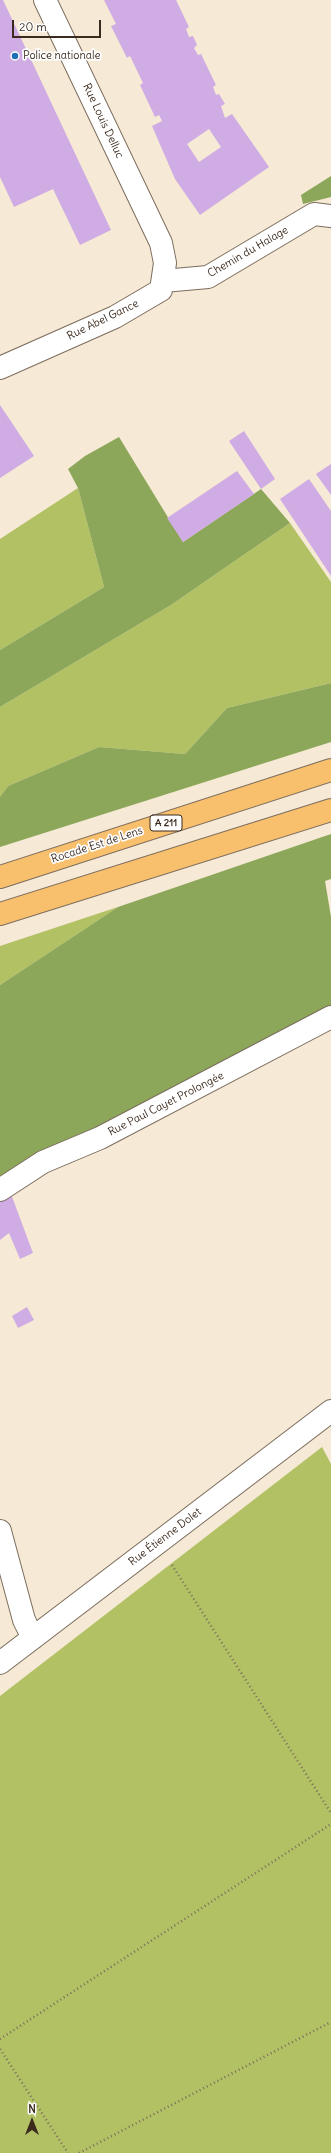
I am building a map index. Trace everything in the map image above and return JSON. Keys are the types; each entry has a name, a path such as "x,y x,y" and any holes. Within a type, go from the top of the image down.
{"highway":[{"name":"Rocade Est de Lens","path":"0,876 331,770"},
{"path":"0,914 331,810"}],"street":[{"name":"Rue Louis Delluc","path":"45,0 161,243 165,263 163,281"},
{"name":"Chemin du Halage","path":"163,281 208,277 314,214 331,216"},
{"name":"Rue Abel Gance","path":"0,368 115,317 161,290 163,281"},
{"name":"Rue Paul Cayet Prolongée","path":"0,1190 43,1162 100,1138 331,1017"},
{"name":"Rue Étienne Dolet","path":"0,1663 331,1411"},
{"path":"0,1531 24,1620 33,1638"}],"path":[{"path":"157,1543 331,1813"},
{"path":"0,2039 331,1824"},
{"path":"79,2153 331,2022"},
{"path":"0,2049 68,2153"}],"green space":[{"path":"331,176 331,197 303,204 301,195"},
{"path":"119,437 183,542 261,489 290,523 171,605 0,707 0,650 104,587 78,488 68,469 85,456"},
{"path":"78,488 104,587 0,650 0,539"},
{"path":"290,523 331,582 331,683 227,708 185,754 99,747 8,786 0,797 0,707 171,605"},
{"path":"331,683 331,742 0,847 0,797 8,786 99,747 185,754 227,708"},
{"path":"331,834 331,879 325,881 331,917 331,1007 0,1182 0,985 118,907"},
{"path":"118,907 0,985 0,946"},
{"path":"322,1447 331,1464 331,2153 0,2153 0,1696"}],"building":[{"path":"0,0 3,0 111,230 80,245 53,189 14,207 0,177"},
{"path":"104,0 176,0 189,27 186,29 189,37 193,36 197,45 194,48 198,55 201,54 216,85 213,87 216,95 219,94 225,104 221,106 225,118 232,114 269,167 200,215 175,179 152,126 162,121 159,115 155,117 140,85 143,83 130,56 127,58 111,26 116,24","holes":["209,129 221,147 199,162 187,144"]},
{"path":"0,405 34,456 0,478"},
{"path":"244,431 275,479 261,489 229,441"},
{"path":"331,464 331,495 316,474"},
{"path":"237,471 254,494 183,542 167,518"},
{"path":"309,479 331,511 331,576 280,499"},
{"path":"11,1194 33,1253 20,1259 9,1233 0,1240 0,1201"},
{"path":"27,1307 34,1320 18,1328 12,1316"}],"place":[{"name":"Police nationale","path":"15,56"}]}
